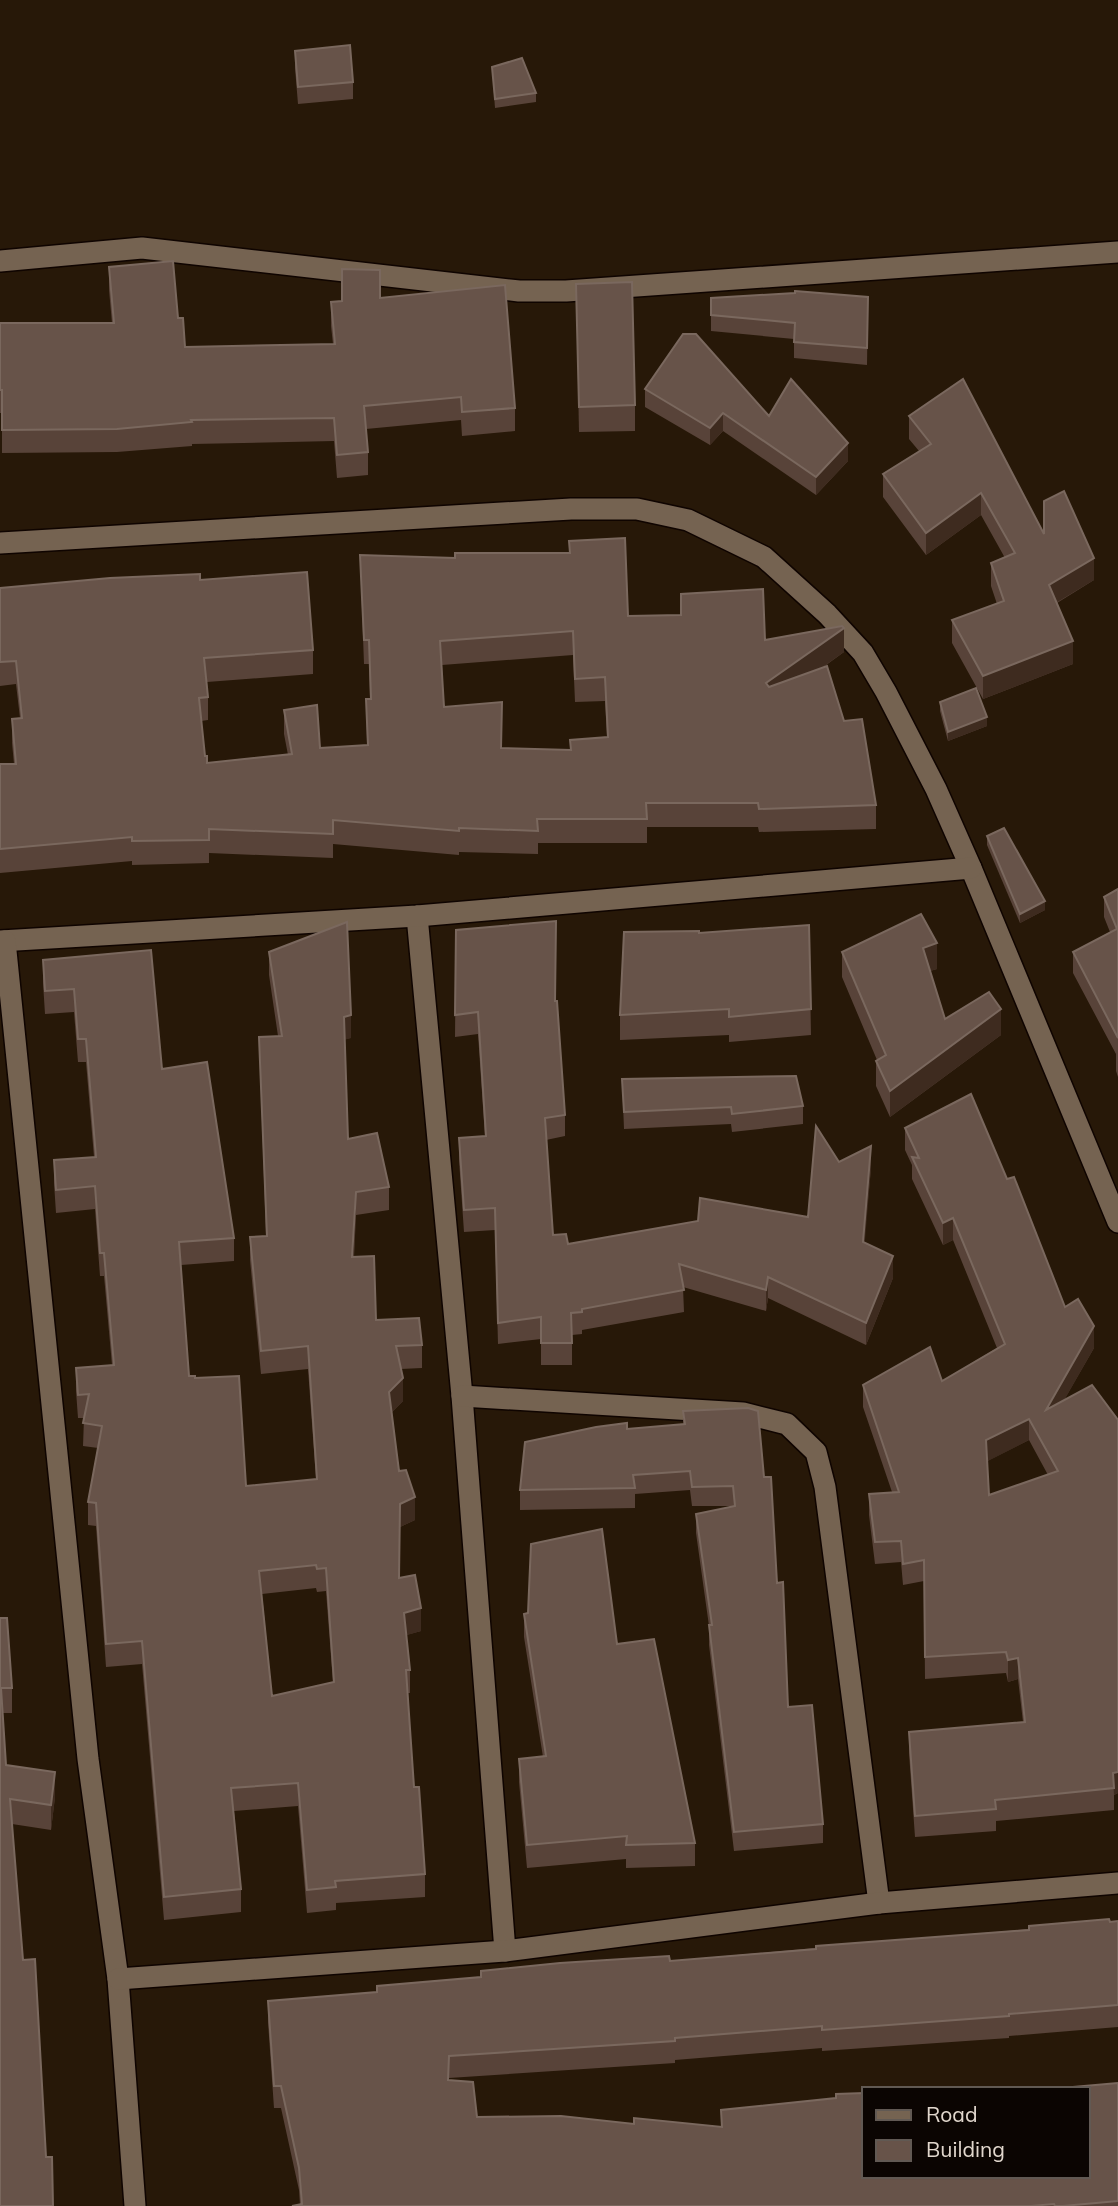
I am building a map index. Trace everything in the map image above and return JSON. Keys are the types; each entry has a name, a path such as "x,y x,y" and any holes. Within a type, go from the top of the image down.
{"street":[{"path":"0,261 142,248 519,291 566,291 1118,252"},
{"path":"0,543 571,509 637,509 688,520 764,557 827,614 863,653 886,692 971,869 1118,1222"},
{"path":"135,2206 118,1979 88,1759 2,941 417,916 971,869"},
{"path":"417,916 461,1396 505,1951"},
{"path":"461,1396 743,1413 787,1424 816,1452 825,1488 879,1903"},
{"path":"118,1979 505,1951 879,1903 1118,1883"}],"building":[{"path":"350,45 353,82 298,87 295,51"},
{"path":"522,58 536,93 495,99 492,67"},
{"path":"173,261 178,318 183,318 185,347 335,344 331,302 342,301 342,269 380,270 380,298 505,285 515,408 462,412 461,397 364,406 368,452 337,455 334,418 191,420 192,422 117,429 2,430 0,323 114,323 109,267"},
{"path":"632,282 635,405 579,407 576,284"},
{"path":"795,291 868,297 867,348 794,342 795,323 711,315 711,298"},
{"path":"683,334 696,334 769,416 791,379 848,443 816,477 723,413 710,428 645,389"},
{"path":"963,379 1044,534 1044,501 1064,491 1094,558 1049,585 1073,641 983,676 952,620 1004,601 991,563 1015,553 981,493 926,533 883,474 931,444 909,416"},
{"path":"625,538 628,616 681,615 681,594 763,589 765,640 842,626 844,628 766,683 769,687 827,666 844,721 862,719 876,805 759,809 758,803 646,803 647,819 537,819 538,831 459,828 459,831 333,820 333,834 209,829 209,840 132,841 132,837 0,849 0,764 16,764 12,719 22,718 16,661 0,662 0,588 110,578 200,574 200,580 307,572 313,650 204,658 208,697 199,698 207,763 292,754 284,710 317,705 320,748 368,745 366,699 371,699 369,640 364,640 360,555 455,558 455,553 570,553 569,541","holes":["573,631 575,679 605,677 608,737 570,740 571,750 501,748 502,702 444,707 440,641"]},
{"path":"976,688 987,717 948,732 940,702"},
{"path":"1004,828 1045,901 1020,914 987,836"},
{"path":"1118,889 1118,1038 1073,952 1117,929 1104,897"},
{"path":"921,914 937,943 923,948 945,1019 989,992 1001,1009 890,1091 876,1061 886,1055 842,952"},
{"path":"556,921 555,1001 565,1115 545,1118 553,1235 566,1234 568,1244 698,1221 700,1198 808,1217 816,1126 839,1162 871,1146 863,1242 893,1256 866,1323 768,1277 766,1290 679,1264 684,1290 571,1313 572,1343 541,1343 541,1317 498,1323 495,1208 464,1210 459,1138 486,1136 478,1012 455,1015 456,930"},
{"path":"347,922 351,1015 344,1017 348,1139 377,1133 389,1187 356,1192 352,1257 374,1256 376,1320 419,1318 422,1345 396,1346 403,1378 389,1392 399,1471 406,1470 415,1497 400,1504 399,1578 415,1575 421,1608 404,1613 410,1670 406,1670 414,1787 419,1787 425,1874 335,1881 336,1887 307,1890 298,1783 231,1788 241,1889 164,1897 142,1641 106,1644 96,1503 88,1502 102,1426 83,1423 89,1394 78,1395 76,1368 114,1365 95,1186 56,1190 54,1160 96,1157 86,1039 78,1039 74,989 45,991 43,960 151,950 162,1069 207,1062 234,1238 179,1242 189,1376 239,1376 246,1486 317,1479 308,1346 261,1351 250,1237 267,1236 259,1037 282,1036 269,952","holes":["316,1565 317,1569 326,1568 334,1682 272,1696 259,1571"]},
{"path":"809,925 811,1009 729,1017 729,1009 620,1015 624,932 699,933"},
{"path":"796,1076 803,1106 732,1114 731,1107 624,1112 622,1079"},
{"path":"971,1094 1007,1179 1014,1177 1065,1307 1078,1299 1094,1326 1046,1410 1092,1385 1118,1420 1118,1772 1113,1773 1114,1788 995,1800 996,1809 915,1816 909,1732 1025,1722 1018,1658 1008,1660 1006,1652 925,1657 924,1560 903,1564 901,1541 875,1542 869,1494 899,1492 863,1385 930,1347 942,1381 1005,1344 953,1218 943,1223 912,1157 919,1158 905,1128","holes":["1029,1419 1058,1471 989,1495 986,1440"]},
{"path":"748,1408 758,1411 764,1477 771,1477 777,1583 783,1582 788,1707 812,1705 823,1824 734,1832 709,1625 712,1625 696,1514 735,1506 733,1486 692,1487 690,1471 633,1475 635,1488 520,1490 525,1442 627,1423 627,1429 685,1424 683,1411"},
{"path":"602,1529 617,1644 654,1639 695,1843 626,1845 627,1836 527,1845 519,1759 546,1756 524,1614 528,1613 531,1544"},
{"path":"0,1618 7,1618 12,1688 1,1688 6,1765 55,1772 51,1805 10,1799 23,1960 35,1959 46,2157 52,2157 53,2206 0,2206"},
{"path":"1109,1919 1110,1922 1118,1921 1118,2005 1009,2016 822,2030 822,2026 675,2038 675,2041 449,2056 448,2080 473,2082 477,2117 561,2116 634,2124 634,2118 722,2127 721,2110 836,2098 836,2094 862,2093 862,2178 1090,2178 1090,2087 1073,2087 1118,2083 1118,2201 1063,2206 292,2206 302,2204 299,2168 281,2086 274,2086 268,2001 377,1992 377,1986 481,1977 481,1971 560,1963 669,1956 670,1961 816,1949 816,1946 1029,1930 1029,1926"}]}
